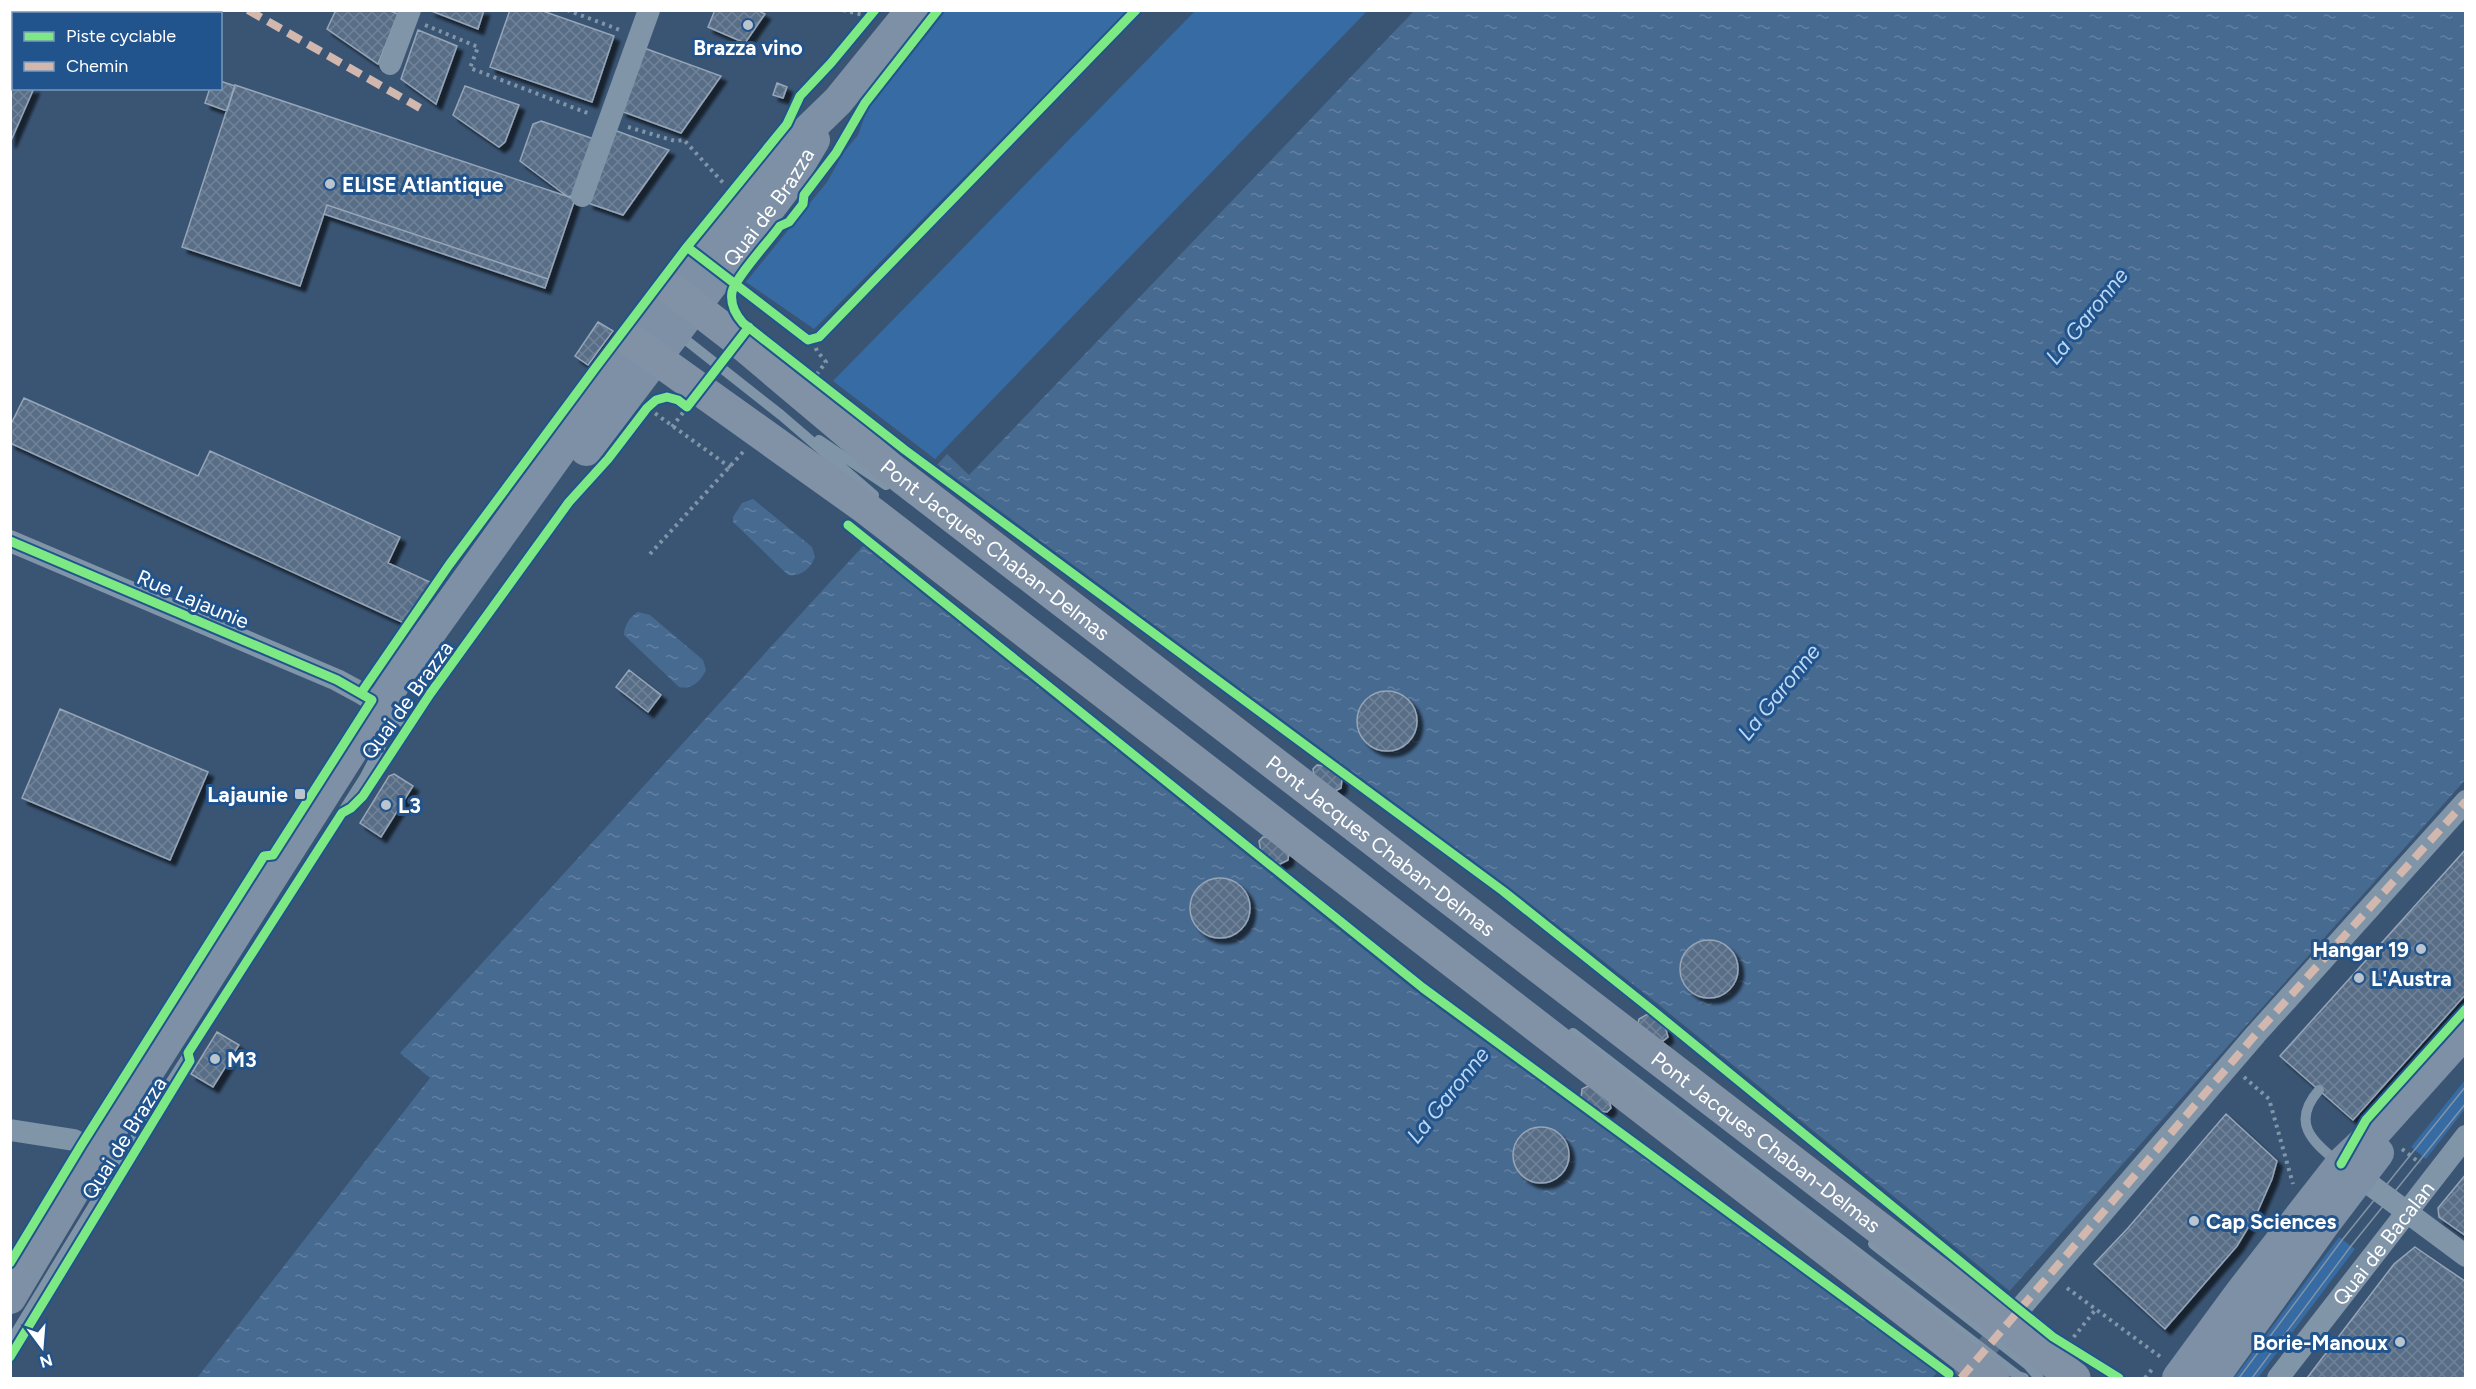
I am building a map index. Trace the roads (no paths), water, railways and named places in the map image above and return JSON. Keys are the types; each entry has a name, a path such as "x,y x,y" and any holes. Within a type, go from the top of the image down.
{"main road":[{"name":"Quai de Brazza","path":"378,704 492,581 644,350 670,315 787,185 838,101 912,10"},
{"name":"Pont Jacques Chaban-Delmas","path":"670,315 880,490 1981,1338 1993,1378"},
{"name":"Quai de Brazza","path":"10,1298 94,1151 378,704 591,408 606,375 644,350"},
{"name":"Pont Jacques Chaban-Delmas","path":"644,350 880,490 1981,1338 2074,1378"},
{"path":"2212,1378 2377,1130 2466,1031"},
{"path":"2169,1368 2242,1291 2350,1170 2466,1053"},
{"name":"Quai de Brazza","path":"10,1323 94,1151"}],"street":[{"path":"582,196 649,10"},
{"path":"390,64 409,14"},
{"name":"Rue Lajaunie","path":"10,541 378,704"},
{"path":"2024,1304 2230,1064 2466,801"},
{"path":"10,1130 74,1140 94,1151"},
{"name":"Quai de Bacalan","path":"2278,1378 2466,1136"},
{"path":"2350,1170 2466,1256"}],"lane":[{"path":"670,315 781,415 880,490"},
{"path":"10,1342 116,1168 364,778 378,704"},
{"path":"1565,1027 1981,1338 2028,1365 2039,1378"},
{"path":"2319,1090 2306,1109 2307,1129 2312,1140 2350,1170"},
{"path":"10,1279 94,1151"},
{"path":"1864,1238 1981,1338 2018,1376 2025,1378"}],"water":[{"name":"La Garonne","path":"1414,11 2465,11 2465,780 1932,1378 197,1378 430,1078 400,1053 947,454 969,475"},
{"path":"753,499 812,547 815,557 804,571 797,575 788,575 733,522 733,517 742,503"},
{"path":"638,612 650,615 703,660 706,670 696,684 684,688 679,687 624,635 628,622"}],"tunnel":[{"path":"1961,1378 2010,1320"}],"tram line":[{"path":"2239,1378 2342,1240 2466,1086"},
{"path":"2252,1378 2351,1246 2466,1103"}],"place":[{"name":"Brazza vino","path":"748,25"},
{"name":"ELISE Atlantique","path":"330,184"},
{"name":"Lajaunie","path":"300,794"},
{"name":"L3","path":"386,805"},
{"name":"Hangar 19","path":"2421,949"},
{"name":"L'Austra","path":"2359,978"},
{"name":"M3","path":"215,1059"},
{"name":"Cap Sciences","path":"2194,1221"},
{"name":"Borie-Manoux","path":"2400,1342"}]}
